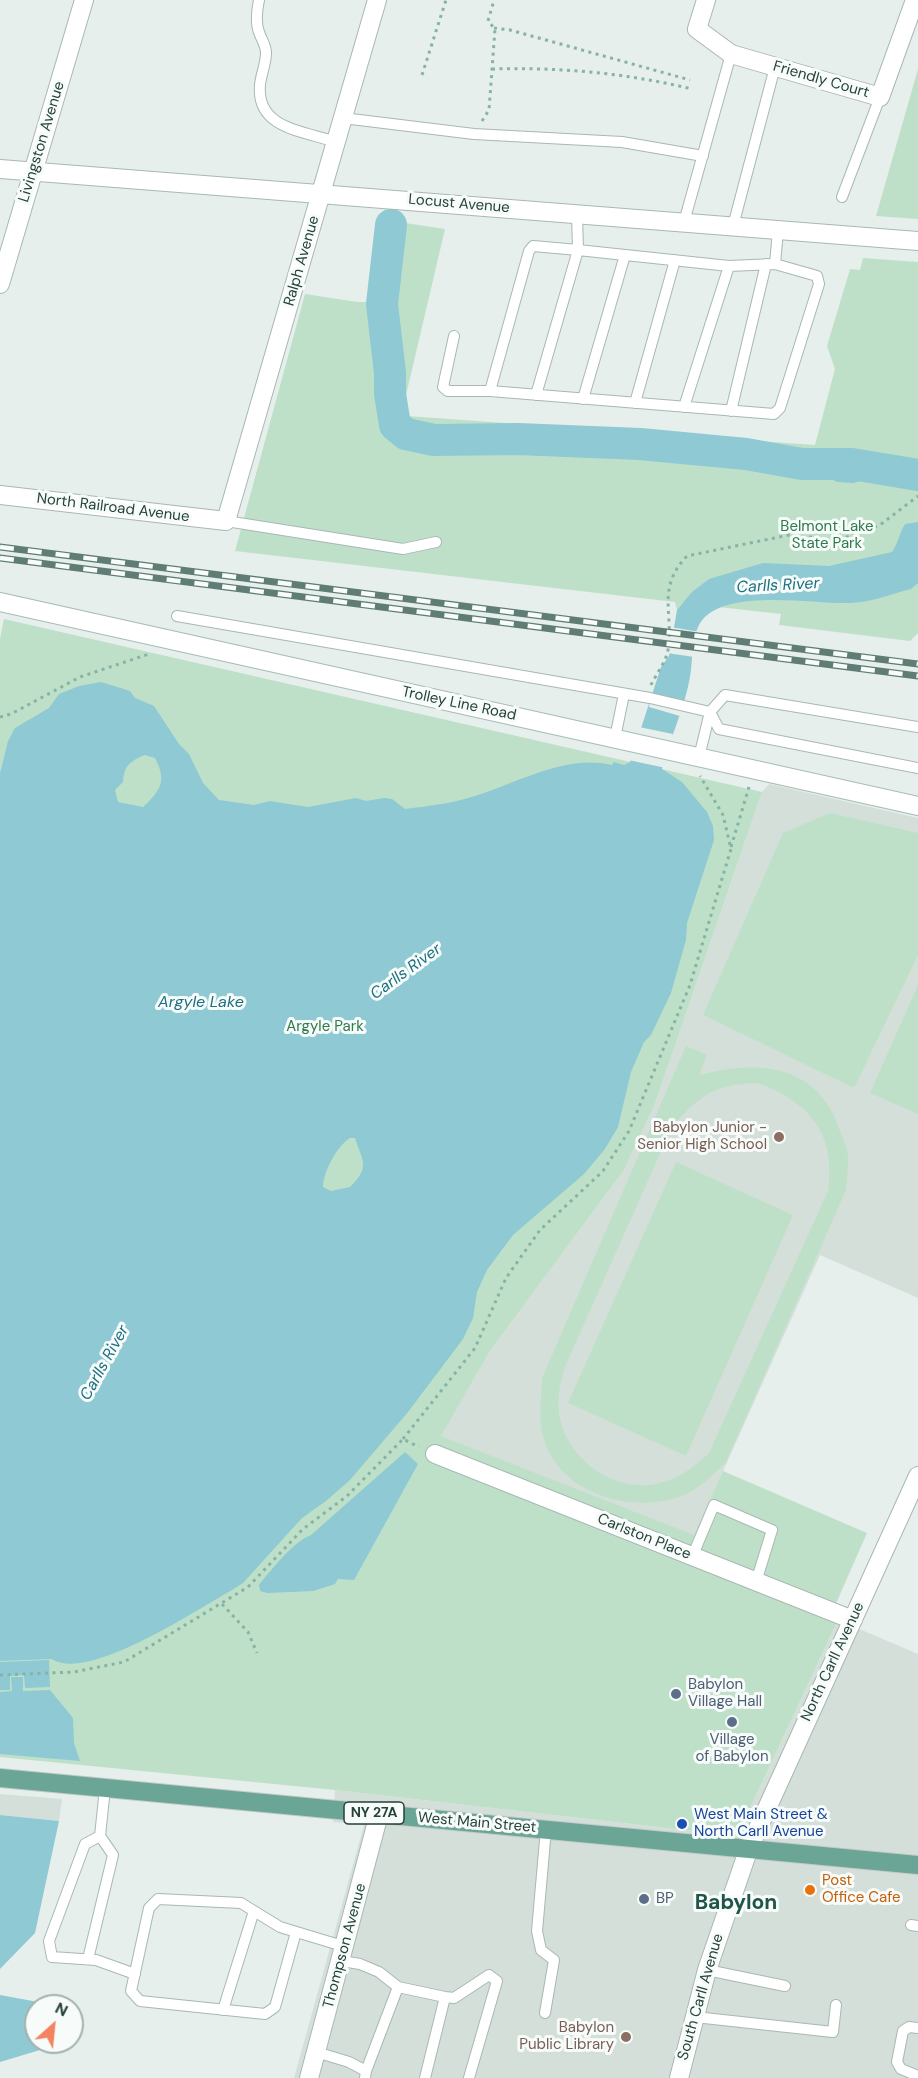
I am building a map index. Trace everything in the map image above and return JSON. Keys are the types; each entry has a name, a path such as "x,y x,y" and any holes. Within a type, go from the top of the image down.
{"main road":[{"name":"West Main Street","path":"0,1778 918,1865"}],"street":[{"name":"Livingston Avenue","path":"0,284 84,0"},
{"name":"Ralph Avenue","path":"226,521 377,0"},
{"name":"Friendly Court","path":"706,0 697,29 731,54 880,97 915,0"},
{"name":"Locust Avenue","path":"0,169 321,192 918,241"},
{"name":"North Railroad Avenue","path":"0,495 226,521"},
{"name":"Trolley Line Road","path":"0,602 670,750 695,765 918,806"},
{"name":"Carlston Place","path":"435,1454 853,1620"},
{"name":"North Carll Avenue","path":"748,1848 918,1476"},
{"name":"Thompson Avenue","path":"309,2078 344,1954 379,1814"},
{"name":"South Carll Avenue","path":"679,2078 707,1970 748,1848"}],"lane":[{"path":"259,0 256,11 258,31 266,51 260,85 260,101 266,115 280,124 336,142"},
{"path":"684,222 731,54"},
{"path":"733,226 775,67"},
{"path":"842,197 880,97"},
{"path":"343,118 474,134 622,142 703,156"},
{"path":"536,395 578,250 577,213"},
{"path":"731,411 778,230"},
{"path":"454,336 442,387 448,391 490,391 774,414 780,408 819,284 816,276 771,264 729,266 533,246 529,251 490,391"},
{"path":"583,399 625,255"},
{"path":"635,403 675,260"},
{"path":"684,407 729,266"},
{"path":"226,521 403,549 436,542"},
{"path":"177,616 650,698 710,712 719,729 918,768"},
{"path":"623,740 624,694"},
{"path":"695,765 710,712 725,695 918,727"},
{"path":"692,1557 714,1505 772,1530 756,1582"},
{"path":"88,1959 113,1854 100,1836 105,1788"},
{"path":"545,2013 554,1960 541,1950 537,1931 546,1829"},
{"path":"100,1836 85,1844 49,1941 52,1957 96,1959 135,1974"},
{"path":"296,1932 275,2007 265,2014 140,2001 131,1990 149,1908 158,1899 241,1904 280,1927 296,1932 379,1972 398,1987 454,1998 489,1976 497,1981 470,2078"},
{"path":"223,2010 254,1911"},
{"path":"707,1970 785,1986"},
{"path":"316,2052 349,2062 366,2074 398,1987"},
{"path":"425,2078 445,1997"},
{"path":"695,2017 833,2032 836,2005"},
{"path":"918,2028 909,2026 903,2031 897,2062 909,2074 918,2076"}],"path":[{"path":"423,75 446,0"},
{"path":"494,0 488,21 494,28 510,30 690,80"},
{"path":"474,134 489,110 494,28"},
{"path":"492,69 535,68 642,77 692,89"},
{"path":"649,686 667,654 669,624 666,601 677,566 687,556 789,535 839,540 880,525 918,496"},
{"path":"0,717 11,714 80,677 150,653"},
{"path":"695,765 723,815 731,849"},
{"path":"0,1675 74,1672 124,1662 248,1587 303,1529 347,1496 403,1439 475,1348 506,1278 540,1230 603,1171 629,1131 690,985 749,787"},
{"path":"403,1439 435,1454"},
{"path":"222,1604 248,1632 257,1653"}],"shaded area":[{"name":"Babylon Junior - Senior High School","path":"769,784 918,818 918,1298 820,1255 694,1536 440,1436 490,1351 624,1170 655,1104 762,792"},
{"path":"838,1620 918,1654 918,2078 294,2078 364,1825 333,1822 335,1790 737,1836"},
{"path":"0,1794 62,1799 59,1821 0,1815"}],"green space":[{"path":"918,69 918,219 876,216"},
{"name":"Belmont Lake State Park","path":"392,221 445,229 403,408 407,416 815,445 835,369 827,346 850,269 860,270 863,258 918,262 918,633 910,641 779,625 781,614 683,603 677,610 675,602 235,551 305,294 357,302 375,302 382,230"},
{"name":"Argyle Lake","path":"4,619 762,792 655,1104 624,1170 490,1351 441,1436 694,1535 723,1471 867,1533 830,1617 838,1620 737,1836 335,1790 0,1757 0,639"},
{"path":"830,813 918,833 918,955 854,1088 703,1015 783,833"},
{"path":"918,985 918,1114 870,1093"},
{"path":"686,1046 707,1055 699,1075 721,1070 764,1068 784,1072 802,1080 818,1092 830,1109 846,1147 848,1157 846,1190 726,1462 695,1489 673,1499 631,1502 609,1498 589,1490 557,1465 546,1447 540,1419 542,1378","holes":["758,1083 776,1091 805,1110 816,1123 828,1153 828,1191 709,1453 690,1469 667,1481 650,1485 632,1485 616,1481 587,1463 566,1436 558,1407 564,1369 671,1129 699,1100 718,1089"]},
{"path":"676,1162 793,1215 686,1456 568,1403"}],"water":[{"path":"854,457 918,469 918,481 885,474 853,483 837,482 802,464"},
{"name":"Argyle Lake","path":"918,522 918,583 911,589 857,603 790,600 744,602 724,606 708,614 698,627 694,639 688,688 662,769 682,782 707,812 713,826 714,840 687,923 686,940 671,993 651,1035 644,1042 631,1072 618,1127 605,1149 584,1174 513,1235 487,1270 477,1292 473,1318 463,1339 408,1412 350,1480 302,1518 243,1583 232,1590 142,1641 90,1661 68,1664 52,1659 0,1661 0,773 8,741 15,728 49,708 59,694 79,686 101,682 130,691 135,698 154,706 179,744 189,754 203,783 219,800 254,805 270,801 308,807 356,798 366,801 384,798 392,799 405,809 469,798 561,766 578,763 612,765 614,762 624,765 630,762 661,667 669,656 677,610 692,592 709,579 763,563 829,566 892,552 905,524","holes":["145,755 155,758 159,766 161,779 158,790 143,807 118,802 115,790 123,782 126,768","350,1138 355,1138 362,1158 361,1174 350,1187 331,1191 323,1187 325,1174 336,1153"]},
{"path":"405,1452 418,1464 354,1580 338,1579 335,1584 313,1591 267,1593 260,1591 259,1585 297,1543 311,1535"},
{"path":"49,1660 50,1687 25,1688 24,1675 10,1676 10,1690 0,1690 0,1662"},
{"path":"11,1677 23,1677 23,1691 50,1690 73,1718 74,1743 80,1761 0,1754 0,1692 12,1691"},
{"path":"0,1815 59,1821 35,1933 0,1969"},
{"path":"0,1995 24,1999 24,2054 27,2054 0,2062"}],"pier":[{"path":"670,627 700,632 694,657 667,653"},
{"path":"652,693 685,703 680,716 649,707"},
{"path":"639,727 673,734 666,768 628,760"}],"waterway":[{"path":"391,225 382,304 395,425 406,434 434,440 518,439 640,444 746,454 802,464 852,464 918,475"}],"railway":[{"path":"0,547 918,664"},
{"path":"0,558 918,676"}],"place":[{"name":"Babylon Junior - Senior High School","path":"779,1137"},
{"name":"Babylon Village Hall","path":"676,1694"},
{"name":"Village of Babylon","path":"732,1722"},
{"name":"West Main Street & North Carll Avenue","path":"682,1824"},
{"name":"Post Office Cafe","path":"810,1890"},
{"name":"BP","path":"644,1899"},
{"name":"Babylon Public Library","path":"626,2037"}],"district":[{"name":"Babylon","path":"736,1903"}],"water label":[{"name":"Carlls River","path":"778,586"},
{"name":"Carlls River","path":"406,972"},
{"name":"Carlls River","path":"105,1363"}],"park label":[{"name":"Argyle Park","path":"325,1027"}]}
